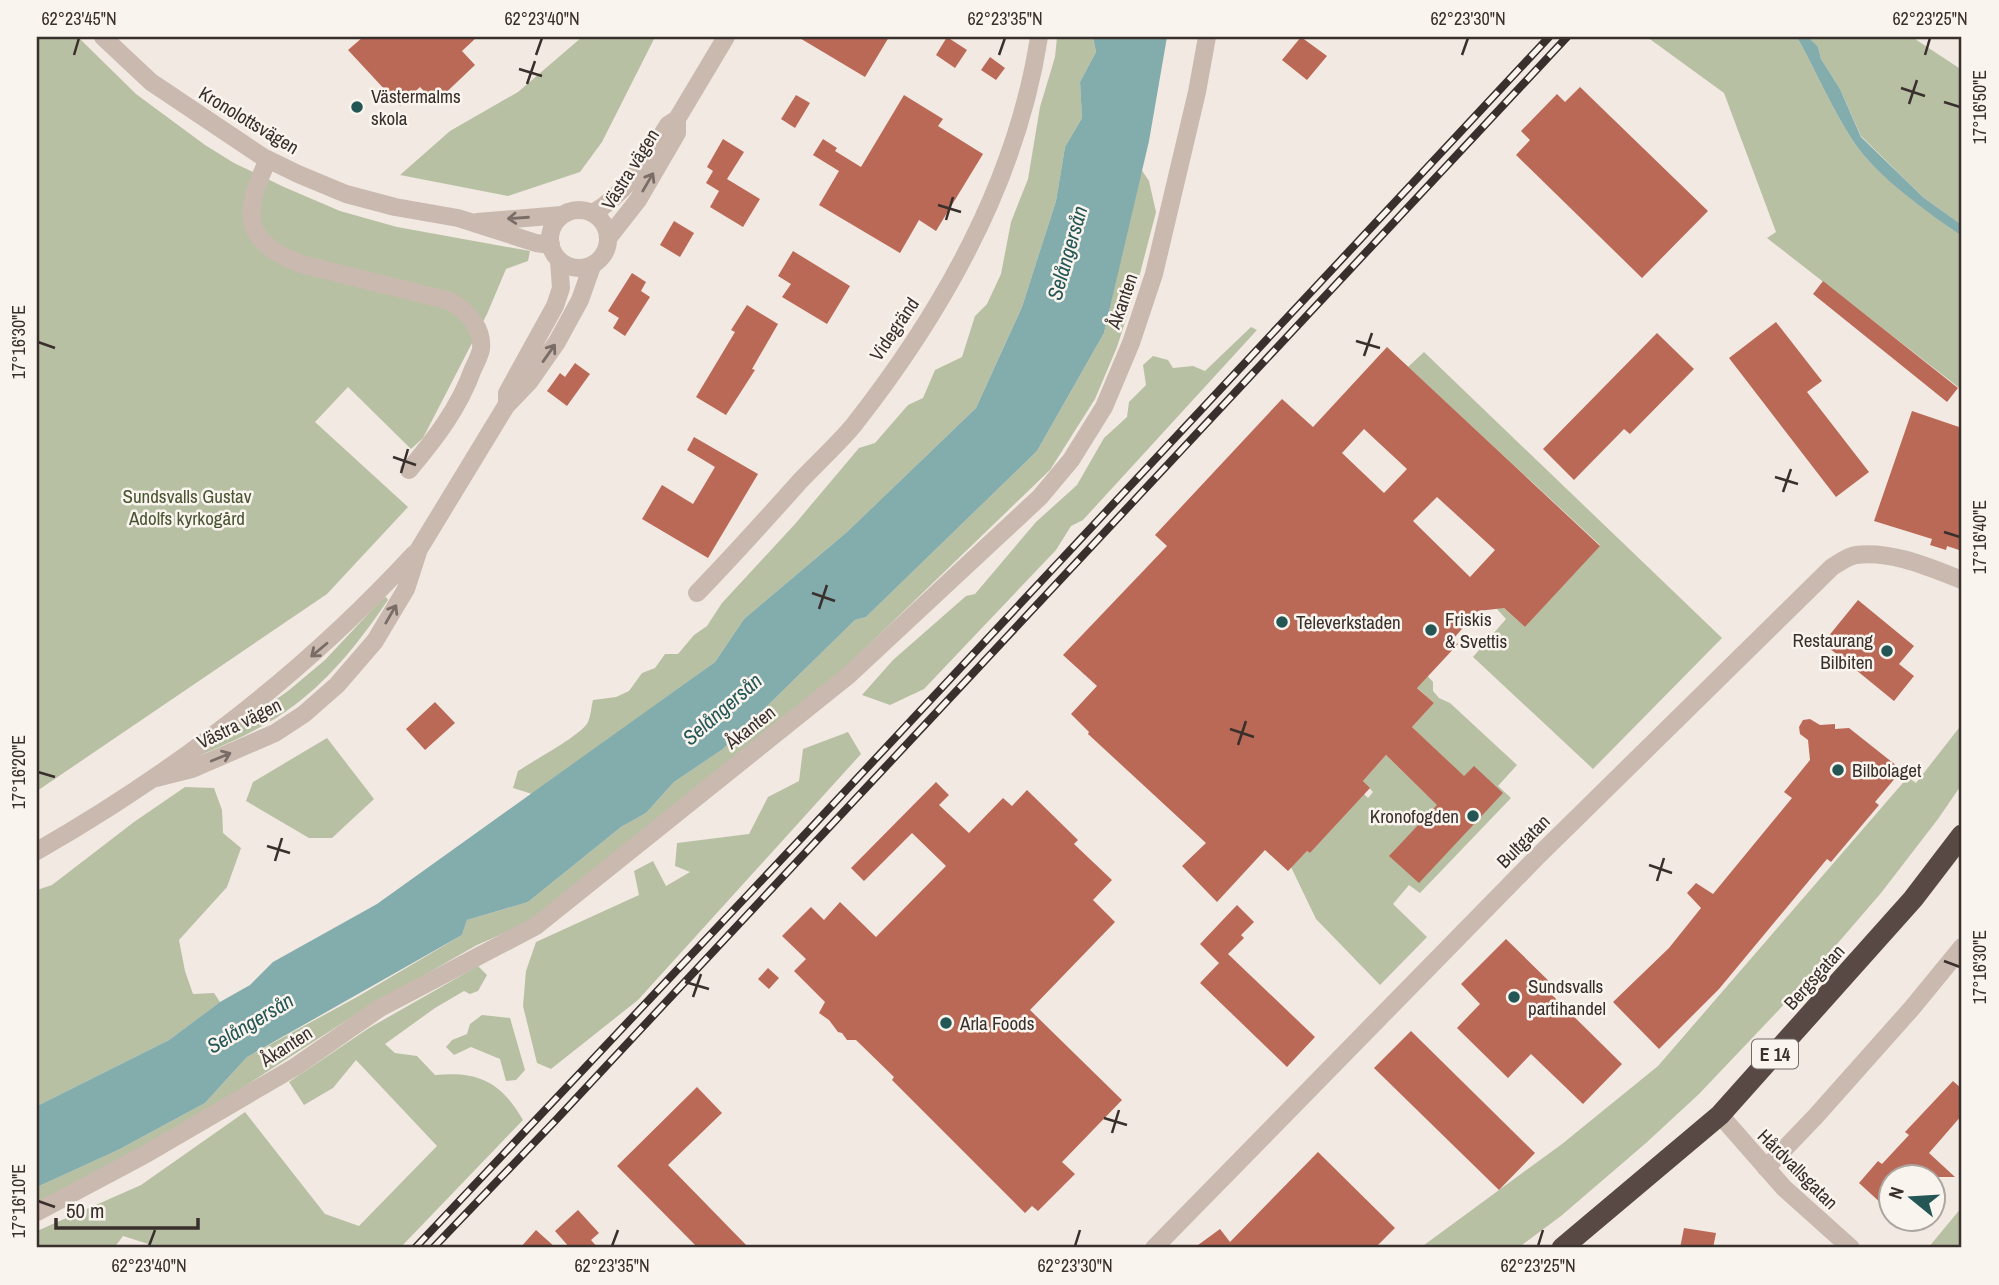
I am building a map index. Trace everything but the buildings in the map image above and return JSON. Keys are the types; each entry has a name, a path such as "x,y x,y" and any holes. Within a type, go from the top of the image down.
{"highway":[{"name":"Bergsgatan","path":"1562,1248 1720,1115 1904,910 1962,835"}],"street":[{"name":"Kronolottsvägen","path":"103,37 151,82 268,160 346,194 395,207 473,222 536,243 555,253"},
{"name":"Västra vägen","path":"593,213 604,207 624,188 668,125 677,119 726,37"},
{"name":"Videgränd","path":"697,593 852,428 931,313 990,202 1013,144 1032,81 1039,37"},
{"name":"Åkanten","path":"37,1212 146,1154 295,1067 380,1008 536,926 849,675 1040,497 1071,460 1104,407 1130,343 1154,274 1197,92 1207,37"},
{"name":"Västra vägen","path":"609,237 638,200 677,133 677,119"},
{"path":"268,160 255,186 251,216 255,232 278,256 450,301 464,310 476,327 481,349 470,379 449,419 409,470"},
{"path":"575,210 593,213 604,222 609,237 604,254 592,266 576,269 555,253 553,226 562,215 575,210"},
{"name":"Kronolottsvägen","path":"473,222 562,215"},
{"name":"Västra vägen","path":"506,407 507,393 555,306 561,288 555,253"},
{"name":"Västra vägen","path":"37,851 156,778 248,708 326,644 419,549 506,407 529,382 557,342 580,300 592,266"},
{"name":"Västra vägen","path":"156,778 192,769 275,733 304,714 375,641 406,589 419,549"},
{"name":"Bultgatan","path":"1154,1248 1538,856 1832,567 1854,555 1875,555 1937,570 1962,580"},
{"path":"1766,1168 1912,1008 1962,947"},
{"name":"Hårdvallsgatan","path":"1720,1115 1784,1188 1851,1248"}],"green space":[{"name":"Sundsvalls Gustav Adolfs kyrkogård","path":"37,37 78,37 136,94 205,145 234,163 284,187 340,211 397,227 530,251 528,261 506,269 487,314 423,438 411,449 348,387 315,422 408,507 327,594 37,791"},
{"path":"582,37 655,37 602,142 580,172 508,196 400,175 450,131 518,92"},
{"path":"1057,37 1093,37 1096,52 1080,82 1082,118 1065,147 1056,201 1022,307 976,408 847,532 744,619 715,662 532,794 513,788 518,771 584,727 589,720 593,700 616,697 629,691 642,673 655,668 665,654 678,654 694,635 707,626 722,603 795,524 859,448 875,443 908,405 923,398 935,370 962,357 975,316 987,304 1001,274 1011,222 1028,179 1040,107 1055,57"},
{"path":"1647,37 1797,37 1838,116 1863,154 1903,193 1962,236 1962,390 1767,238 1776,232 1724,93"},
{"path":"1808,37 1912,37 1962,70 1962,225 1924,198 1861,136 1840,89 1821,59 1818,48"},
{"path":"1141,169 1149,181 1156,212 1117,347 1095,399 1050,470 824,688 534,920 477,945 361,1011 179,1129 37,1205 37,1187 118,1150 205,1103 247,1057 357,997 462,935 467,920 528,902 621,827 646,813 674,782 723,749 855,620 866,617 1037,451 1104,333"},
{"path":"1251,327 1257,330 1083,520 1071,526 1056,550 924,689 890,705 862,695 893,660 966,596 975,594 1036,522 1077,485 1104,438 1127,417 1129,402 1146,385 1143,365 1153,356 1168,360 1173,368 1193,366 1205,371"},
{"path":"1424,352 1722,638 1593,769 1473,657 1506,619 1497,609 1496,601 1525,627 1600,545 1408,367"},
{"path":"386,597 388,600 357,642 310,693 262,726 213,750 198,754 288,691 325,660"},
{"path":"1423,671 1433,682 1433,691 1439,698 1450,703 1517,765 1498,786 1511,798 1420,893 1409,885 1393,904 1427,937 1380,985 1316,919 1291,867 1307,851 1310,853 1364,794 1368,798 1373,792 1363,781 1386,755 1427,795 1453,766 1412,727 1434,703 1412,683"},
{"path":"1962,724 1962,784 1938,819 1881,893 1794,994 1699,1094 1561,1216 1518,1248 1420,1248 1562,1144 1658,1066 1908,777 1916,783"},
{"path":"848,732 861,754 638,1000 551,1069 537,1063 523,1006 526,971 536,942 639,895 634,871 653,861 666,886 690,872 675,866 677,843 749,834 768,797 799,781 803,749"},
{"path":"327,738 374,799 332,838 309,838 246,801 253,782"},
{"path":"185,787 214,788 222,810 223,833 241,848 227,887 179,940 193,994 214,993 220,1002 169,1040 37,1106 37,890 52,885"},
{"path":"478,966 487,975 478,991 470,994 464,991 385,1044 395,1053 417,1056 435,1075 464,1075 487,1082 506,1096 523,1120 400,1248 161,1248 123,1236 114,1248 37,1248 37,1231 141,1185 245,1112 325,1214 359,1226 437,1146 356,1060 333,1088 304,1105 289,1082 369,1028"},
{"path":"482,1015 510,1018 525,1070 516,1080 506,1081 500,1059 471,1047 454,1055 446,1047 452,1040 467,1034 470,1024"},
{"path":"1962,1207 1962,1248 1928,1248 1941,1232 1946,1232 1946,1226"}],"water":[{"name":"Selångersån","path":"1093,37 1167,37 1149,141 1104,333 1037,451 866,617 855,620 723,749 674,782 646,813 621,827 528,902 467,920 462,935 247,1057 205,1103 118,1150 37,1187 37,1106 169,1040 220,1002 250,985 273,962 377,904 715,662 744,619 847,532 976,408 1022,307 1056,201 1065,147 1082,118 1080,82 1096,52"},
{"path":"1797,37 1808,37 1818,47 1821,59 1840,89 1861,137 1924,198 1962,225 1962,236 1903,193 1863,154 1838,116"}],"railway":[{"path":"415,1248 1549,37"},
{"path":"433,1248 554,1122 1567,37"}],"place":[{"name":"Västermalms skola","path":"357,107"},
{"name":"Televerkstaden","path":"1282,622"},
{"name":"Friskis & Svettis","path":"1431,630"},
{"name":"Restaurang Bilbiten","path":"1887,651"},
{"name":"Bilbolaget","path":"1838,770"},
{"name":"Kronofogden","path":"1473,816"},
{"name":"Sundsvalls partihandel","path":"1514,997"},
{"name":"Arla Foods","path":"946,1023"}]}
